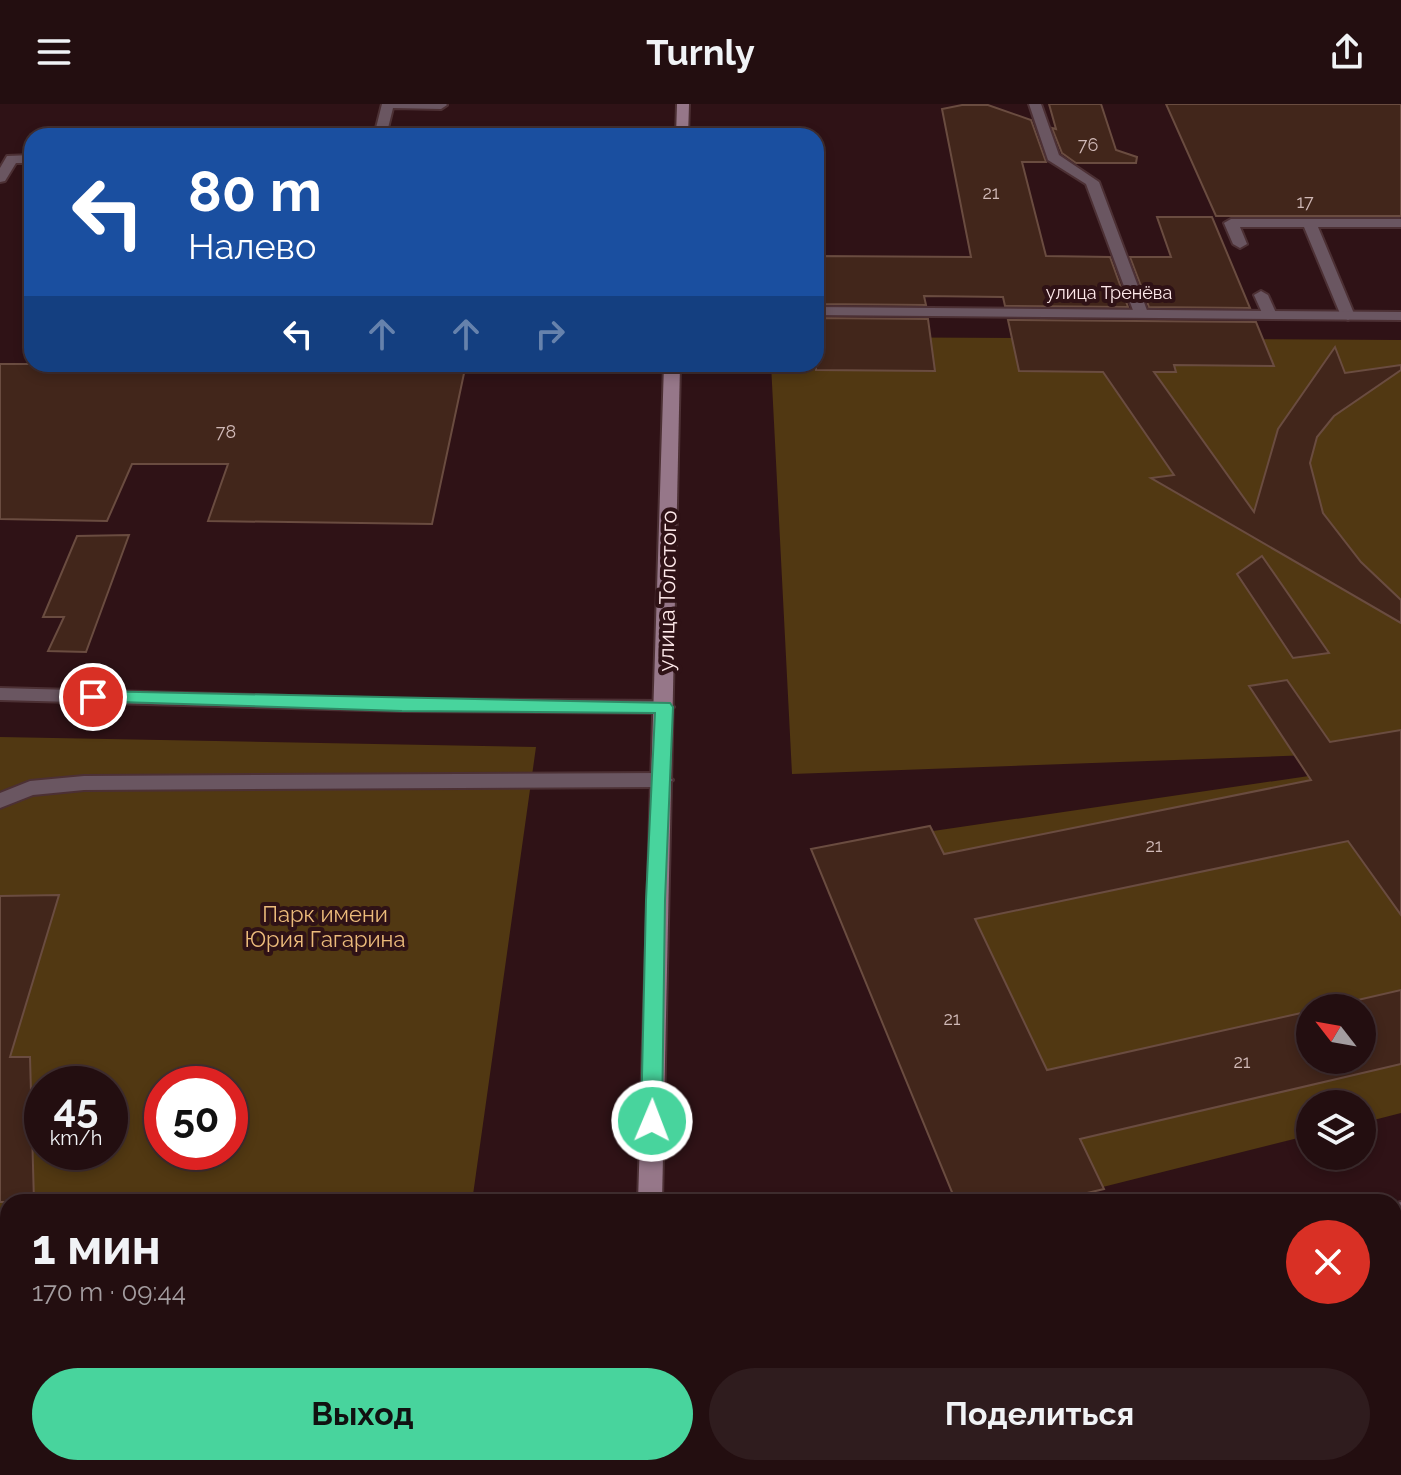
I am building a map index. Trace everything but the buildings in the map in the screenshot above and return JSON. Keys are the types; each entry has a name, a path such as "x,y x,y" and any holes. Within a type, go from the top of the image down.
{"main road":[{"path":"682,128 683,104"},
{"name":"улица Толстого","path":"650,1194 655,900 663,780 672,372"}],"street":[{"path":"382,128 389,104 441,105"},
{"path":"1035,104 1053,157 1092,182 1141,313"},
{"path":"0,178 10,153 24,157"},
{"path":"1240,244 1231,223 1401,223"},
{"path":"1309,223 1348,316"},
{"path":"1261,295 1270,315"},
{"name":"улица Тренёва","path":"824,311 1401,316"},
{"path":"0,694 402,705 664,707"},
{"path":"0,801 30,788 84,783 663,780"}],"green space":[{"path":"824,337 1401,340 1401,761 1311,755 792,774 771,372 824,372"},
{"name":"Парк имени Юрия Гагарина","path":"0,737 536,747 473,1194 0,1194"},
{"path":"1397,763 1401,768 1401,1113 1376,1119 1376,1090 1296,1090 1296,1139 1075,1194 953,1194 811,849"}],"route":[{"path":"93,697 402,705 664,707 663,780 655,900 652,1121"}]}
